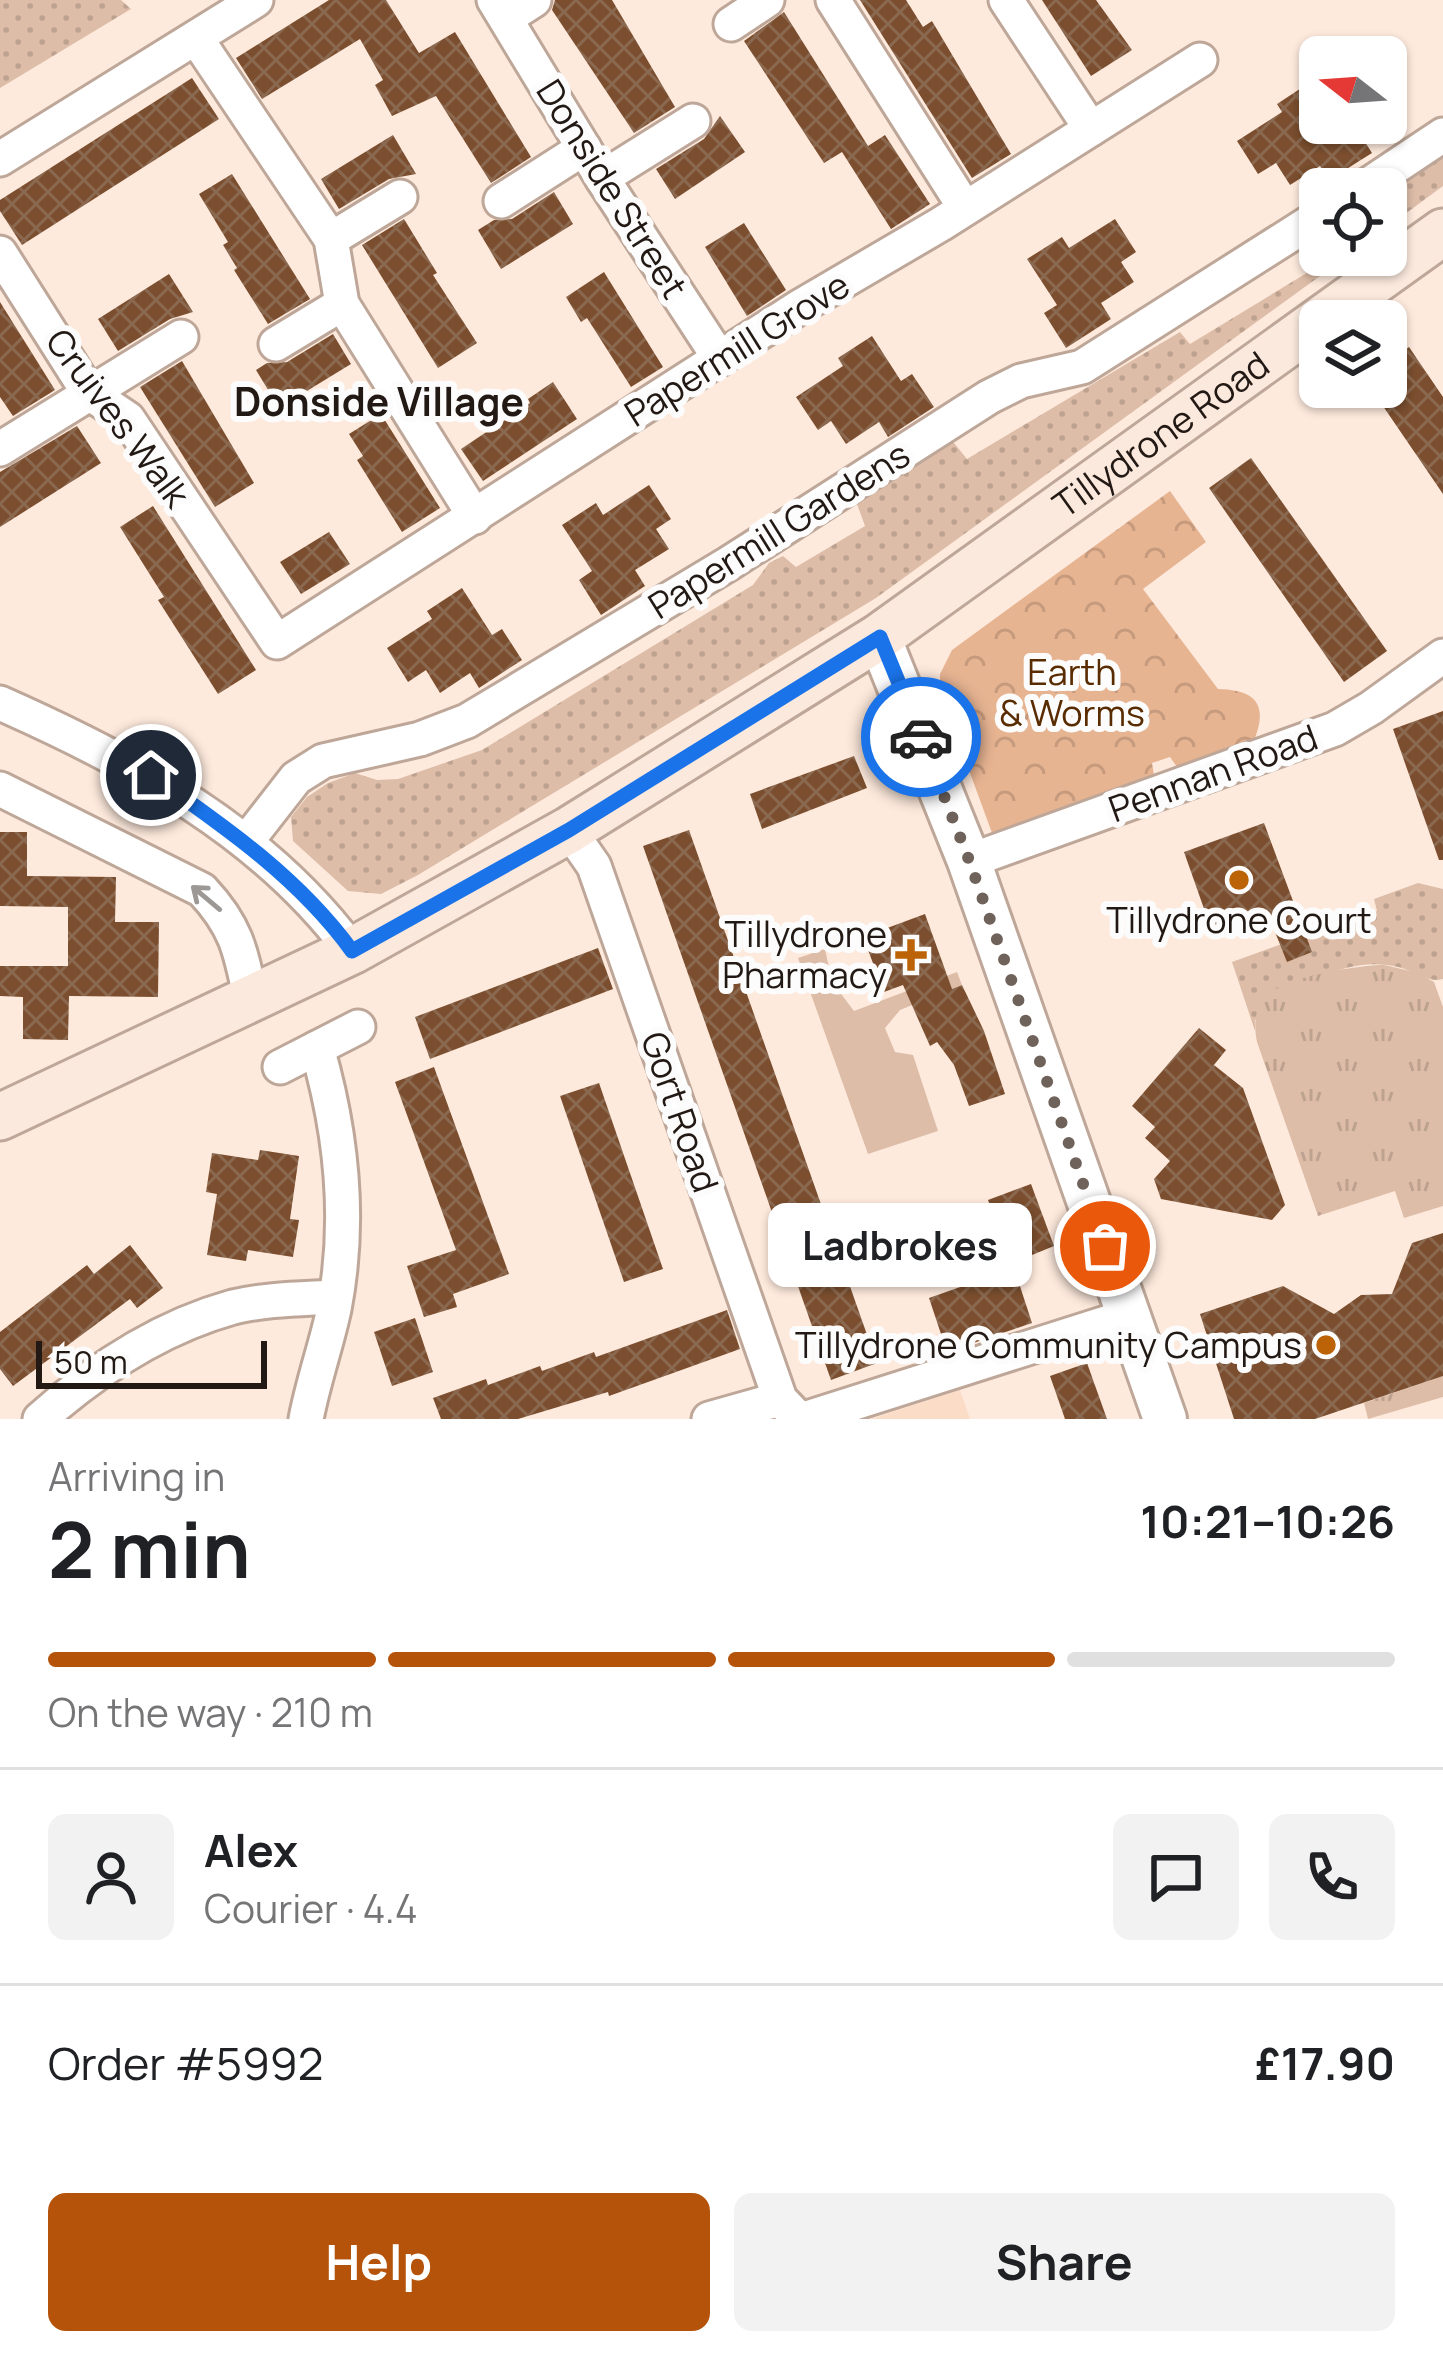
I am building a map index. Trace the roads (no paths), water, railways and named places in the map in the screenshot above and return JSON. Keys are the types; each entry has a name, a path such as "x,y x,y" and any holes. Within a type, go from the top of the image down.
{"main road":[{"name":"Tillydrone Road","path":"0,1118 352,951 569,830 880,637 1443,232"}],"street":[{"path":"0,159 256,0"},
{"path":"731,24 767,0"},
{"path":"832,0 965,208"},
{"path":"1006,0 1091,128"},
{"name":"Donside Street","path":"511,6 584,148 720,358"},
{"path":"196,38 331,239 342,304 475,517"},
{"name":"Papermill Grove","path":"277,642 720,358 1199,60"},
{"path":"602,178 693,121"},
{"path":"1394,168 1443,135"},
{"path":"501,201 584,148"},
{"path":"331,239 400,197"},
{"name":"Papermill Gardens","path":"246,842 296,778 323,761 420,739 467,721 728,564 989,397 1022,381 1082,367 1299,230"},
{"name":"Cruives Walk","path":"0,253 88,392 128,419 277,642"},
{"path":"276,344 342,304"},
{"path":"3,441 181,337"},
{"path":"880,637 969,860 1165,1419"},
{"name":"Pennan Road","path":"969,860 1335,729 1443,656"},
{"path":"0,703 151,775 246,842 302,891 352,951"},
{"path":"0,789 202,890 224,913 239,942 251,1001"},
{"name":"Gort Road","path":"569,830 594,866 794,1412"},
{"path":"280,1067 358,1027"},
{"path":"306,1419 335,1298 344,1203 332,1106 317,1048"},
{"path":"40,1419 116,1361 198,1319 266,1301 335,1298"},
{"path":"710,1419 794,1412 1128,1316"}],"place":[{"name":"Tillydrone Court","path":"1239,880"},
{"name":"Tillydrone Pharmacy","path":"911,955"},
{"name":"Ladbrokes","path":"1105,1246"},
{"name":"Tillydrone Community Campus","path":"1326,1345"}],"district":[{"name":"Donside Village","path":"379,402"}],"park label":[{"name":"Earth & Worms","path":"1072,692"}]}
